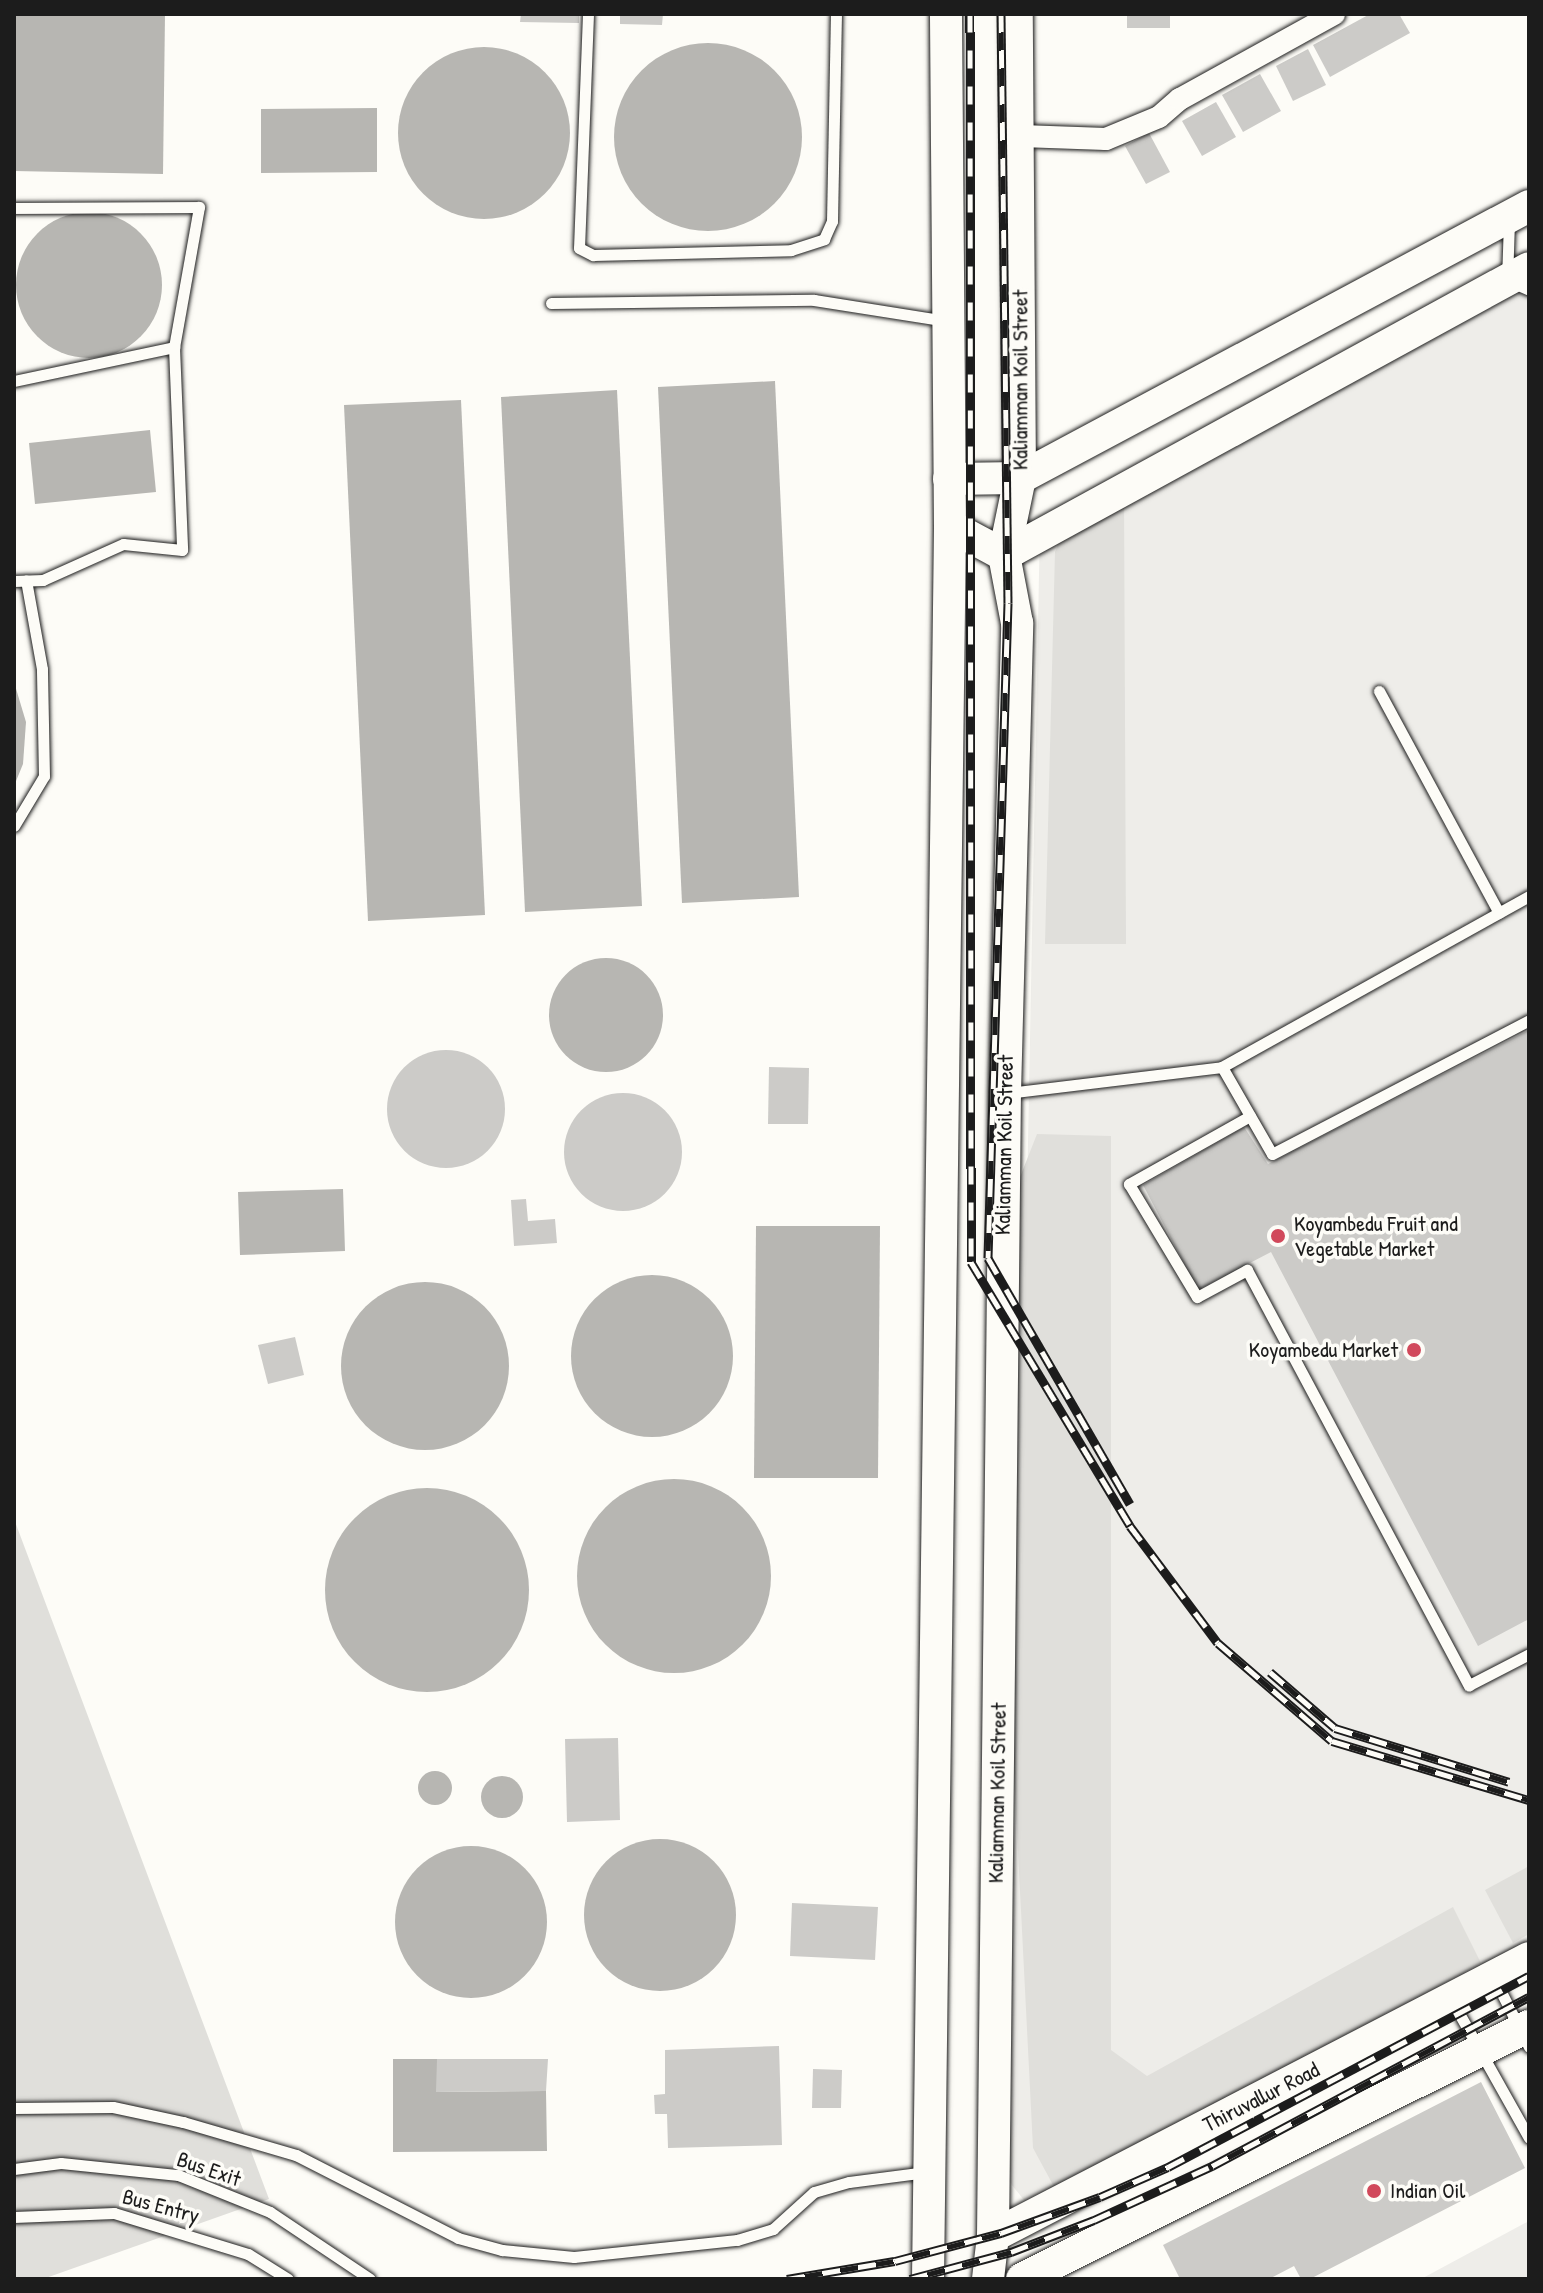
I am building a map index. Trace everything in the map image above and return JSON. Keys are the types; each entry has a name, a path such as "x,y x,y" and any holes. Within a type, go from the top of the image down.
{"main road":[{"path":"928,2279 950,526 946,14"},
{"name":"Kaliamman Koil Street","path":"988,2279 993,2236 1005,1093 1017,623 1004,555 1020,478 1021,136 1017,14"},
{"path":"949,479 1020,478 1519,212"},
{"path":"950,526 1004,555 1522,279"},
{"name":"Thiruvallur Road","path":"993,2236 1529,1958"},
{"path":"1022,2279 1480,2051 1526,2035"}],"street":[{"path":"1021,136 1106,139 1159,117 1180,99 1334,14"}],"lane":[{"path":"588,14 579,248 593,255 791,250 824,239 832,221 836,14"},
{"path":"14,208 199,207 174,347 182,550 123,544 43,580 20,581 42,669 44,776 14,826"},
{"path":"1519,212 1522,279"},
{"path":"551,303 814,300 948,321"},
{"path":"14,381 174,347"},
{"path":"1379,691 1499,913"},
{"path":"1005,1093 1222,1067 1529,896"},
{"path":"1222,1067 1272,1154 1529,1020"},
{"path":"1250,1116 1129,1184 1197,1297 1247,1270 1469,1685 1529,1654"},
{"path":"1493,1976 1526,2035"},
{"path":"1451,1998 1529,2138"},
{"path":"14,2108 113,2107 183,2122 296,2155 458,2238 502,2250 574,2257 737,2240 773,2229 814,2192 849,2182 927,2172"},
{"name":"Bus Exit","path":"14,2169 61,2163 178,2175 270,2212 370,2279"},
{"name":"Bus Entry","path":"14,2217 114,2213 248,2254 288,2279"}],"shaded area":[{"path":"14,14 165,14 163,174 14,171"},
{"path":"708,43 744,50 775,70 795,101 802,137 795,173 775,204 744,224 708,231 672,224 641,204 621,173 614,137 621,101 641,70 672,50"},
{"path":"484,47 517,54 545,72 563,100 570,133 563,166 545,194 517,212 484,219 451,212 423,194 405,166 398,133 405,100 423,72 451,54"},
{"path":"377,108 377,172 261,173 261,109"},
{"path":"89,212 117,218 140,234 156,257 162,285 156,313 140,336 117,352 89,358 61,352 38,336 22,313 16,285 22,257 38,234 61,218"},
{"name":"Koyambedu Fruit and Vegetable Market","path":"1529,271 1529,1950 1027,2204 1008,2180 1040,522"},
{"path":"775,381 799,897 682,903 658,387"},
{"path":"617,390 642,906 525,912 501,397"},
{"path":"461,400 485,915 368,921 344,405"},
{"path":"150,430 156,492 35,504 29,443"},
{"path":"1124,497 1126,944 1045,944 1055,552 1061,538"},
{"path":"14,682 26,722 23,764 14,786"},
{"path":"606,958 628,962 646,975 659,993 663,1015 659,1037 646,1055 628,1068 606,1072 584,1068 566,1055 553,1037 549,1015 553,993 566,975 584,962"},
{"path":"1037,1134 1111,1136 1111,2050 1147,2076 1453,1907 1481,1963 1059,2196 1033,2148 988,1258"},
{"path":"343,1189 345,1251 240,1255 238,1192"},
{"path":"756,1226 880,1226 878,1478 754,1478"},
{"path":"652,1275 683,1281 710,1298 727,1325 733,1356 727,1387 710,1414 683,1431 652,1437 621,1431 594,1414 577,1387 571,1356 577,1325 594,1298 621,1281"},
{"path":"425,1282 457,1289 484,1307 502,1334 509,1366 502,1398 484,1425 457,1443 425,1450 393,1443 366,1425 348,1398 341,1366 348,1334 366,1307 393,1289"},
{"path":"674,1479 711,1487 742,1508 763,1539 771,1576 763,1613 742,1644 711,1665 674,1673 637,1665 606,1644 585,1613 577,1576 585,1539 606,1508 637,1487"},
{"path":"427,1488 466,1495 499,1518 522,1551 529,1590 522,1629 499,1662 466,1685 427,1692 388,1685 355,1662 332,1629 325,1590 332,1551 355,1518 388,1495"},
{"path":"14,1519 269,2199 43,2279 14,2279"},
{"path":"435,1771 447,1776 452,1788 447,1800 435,1805 423,1800 418,1788 423,1776"},
{"path":"502,1776 517,1782 523,1797 517,1812 502,1818 487,1812 481,1797 487,1782"},
{"path":"660,1839 689,1845 714,1861 730,1886 736,1915 730,1944 714,1969 689,1985 660,1991 631,1985 606,1969 590,1944 584,1915 590,1886 606,1861 631,1845"},
{"path":"471,1846 500,1852 525,1868 541,1893 547,1922 541,1951 525,1976 500,1992 471,1998 442,1992 417,1976 401,1951 395,1922 401,1893 417,1868 442,1852"},
{"path":"1529,1866 1529,1934 1513,1943 1485,1890"},
{"path":"393,2059 437,2059 437,2092 546,2091 547,2151 393,2152"},
{"path":"1529,2221 1529,2279 1421,2279"}],"building":[{"path":"521,14 579,14 579,23 520,22"},
{"path":"620,14 663,14 662,25 620,24"},
{"path":"1127,14 1170,14 1170,28 1127,28"},
{"path":"1370,14 1399,14 1410,33 1330,77 1313,45"},
{"path":"1308,49 1326,85 1293,101 1276,66"},
{"path":"1260,74 1281,111 1243,132 1222,95"},
{"path":"1216,102 1236,137 1202,156 1182,121"},
{"path":"1149,133 1170,172 1146,184 1125,146"},
{"name":"Koyambedu Market","path":"1529,1030 1529,1619 1478,1646 1271,1252 1198,1290 1143,1185 1244,1127 1268,1164"},
{"path":"446,1050 479,1060 495,1076 505,1109 495,1142 479,1158 446,1168 413,1158 397,1142 387,1109 397,1076 413,1060"},
{"path":"769,1067 809,1068 808,1124 768,1124"},
{"path":"623,1093 656,1103 672,1119 682,1152 672,1185 656,1201 623,1211 590,1201 574,1185 564,1152 574,1119 590,1103"},
{"path":"526,1199 528,1221 555,1219 557,1243 514,1246 511,1200"},
{"path":"295,1337 304,1375 268,1384 258,1345"},
{"path":"618,1738 620,1820 567,1822 565,1739"},
{"path":"792,1903 878,1907 875,1960 790,1956"},
{"path":"779,2046 782,2145 668,2148 667,2114 655,2114 654,2095 665,2094 665,2050"},
{"path":"437,2059 548,2059 546,2091 436,2092"},
{"path":"813,2069 842,2070 841,2108 812,2108"},
{"path":"1481,2082 1525,2168 1310,2279 1301,2279 1294,2266 1269,2279 1180,2279 1163,2245"}],"railway":[{"path":"970,14 971,1262 1130,1526 1218,1643 1332,1741 1529,1800"},
{"path":"1001,14 1008,603 988,1258 1130,1504"},
{"path":"1270,1672 1335,1728 1509,1782"},
{"path":"787,2279 895,2261 1001,2233 1100,2197 1168,2167 1529,1976"},
{"path":"910,2279 1011,2252 1094,2220 1212,2166 1529,1997"}],"place":[{"name":"Koyambedu Fruit and Vegetable Market","path":"1278,1236"},
{"name":"Koyambedu Market","path":"1414,1350"},
{"name":"Indian Oil","path":"1374,2191"}]}
